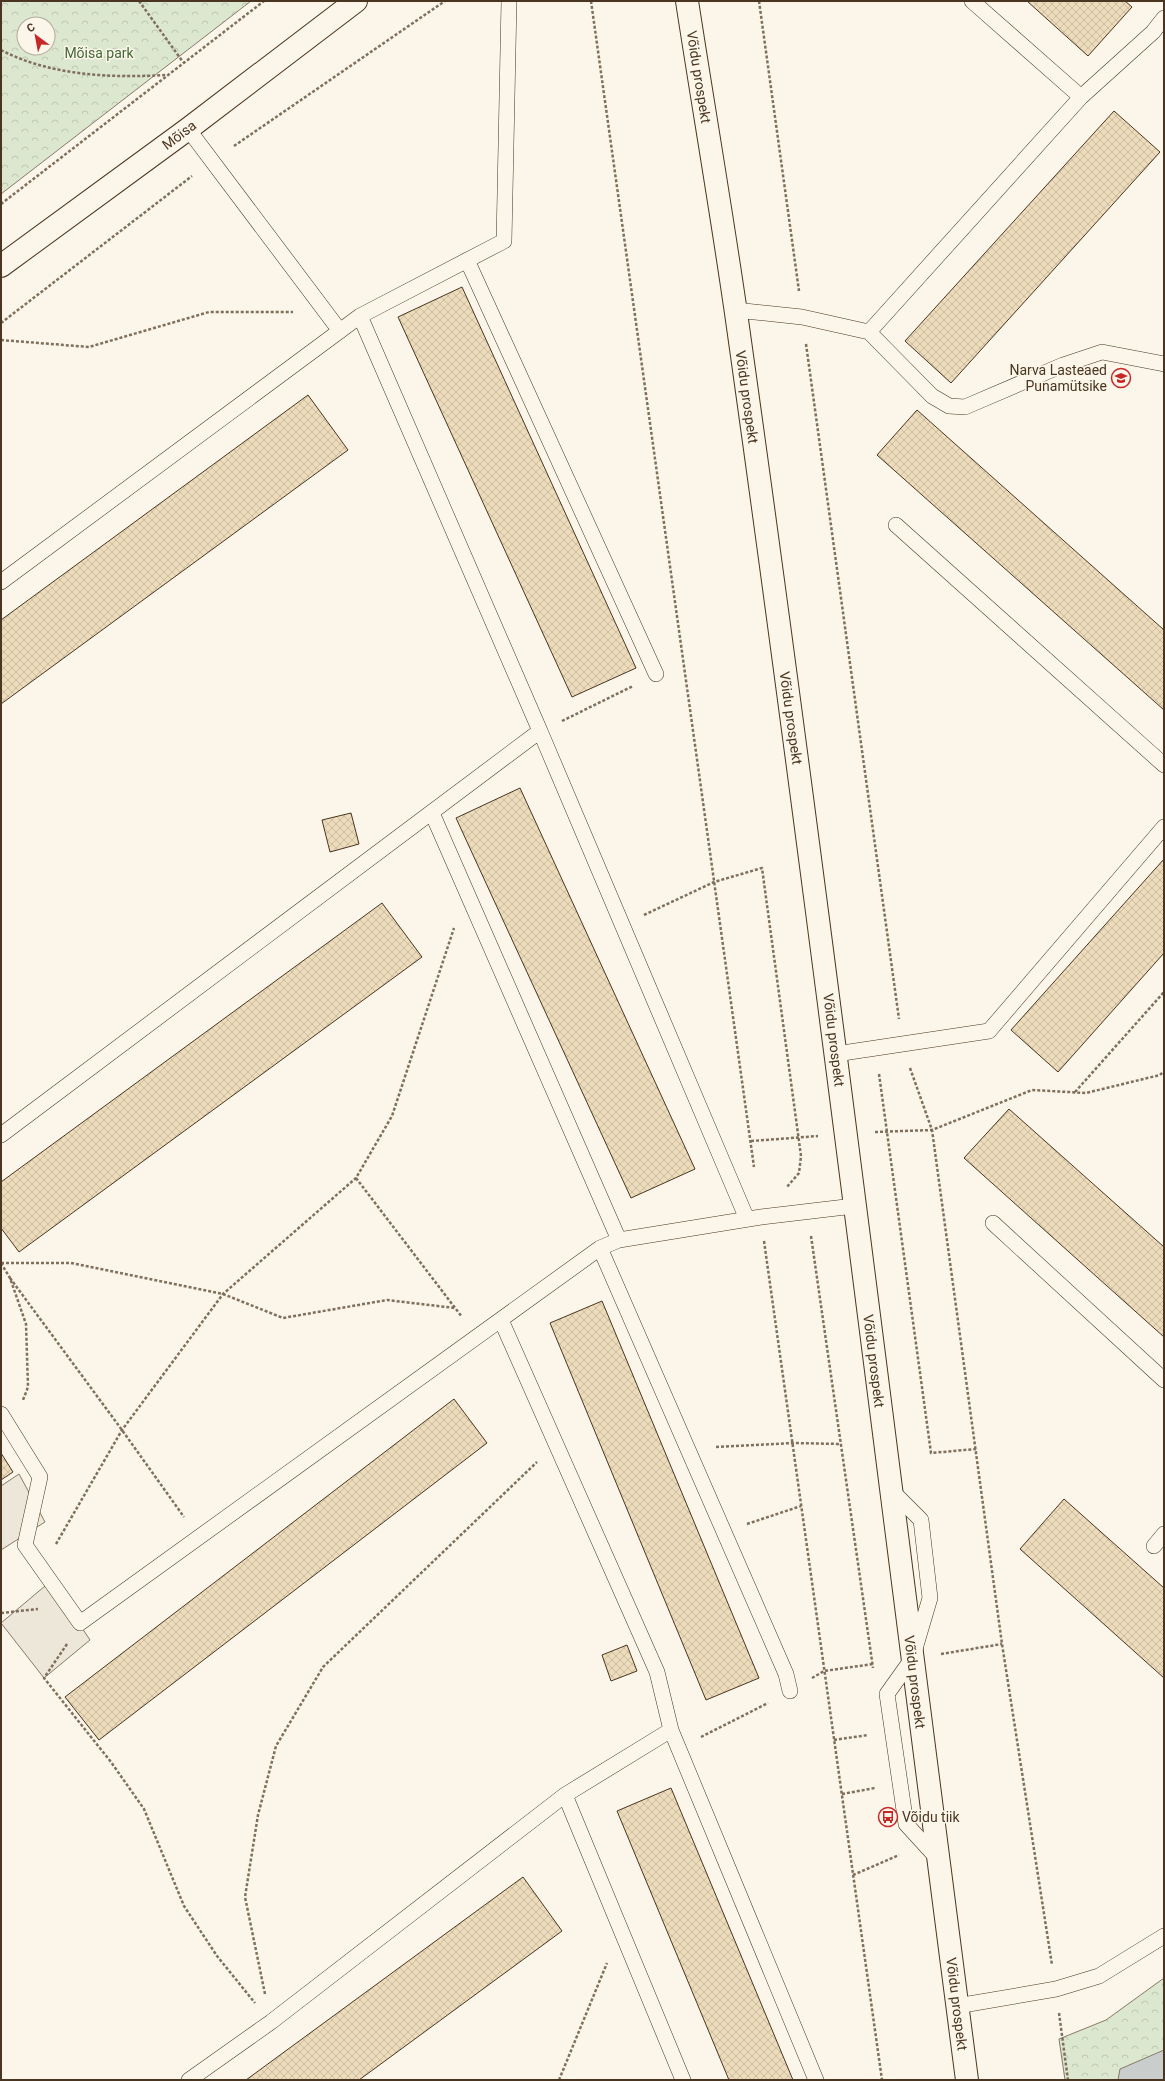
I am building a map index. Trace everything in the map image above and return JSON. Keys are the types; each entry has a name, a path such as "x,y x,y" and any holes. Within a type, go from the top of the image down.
{"street":[{"name":"Mõisa","path":"1,266 188,129 356,1"},
{"name":"Võidu prospekt","path":"687,1 735,310 836,1054 890,1489 967,2080"}],"lane":[{"path":"1,582 360,316 504,241 509,1"},
{"path":"972,1 1080,97"},
{"path":"869,332 1080,97 1153,32 1164,18"},
{"path":"188,129 340,331"},
{"path":"467,260 656,674"},
{"path":"735,310 802,317 869,332 932,396 949,406 966,407 1063,365 1102,352 1164,364"},
{"path":"360,316 540,731 622,925 754,1218"},
{"path":"896,525 1164,765"},
{"path":"1,1135 540,731"},
{"path":"432,813 619,1240"},
{"path":"836,1054 989,1031 1164,827"},
{"path":"1,1414 40,1477 25,1545 80,1623 600,1248 619,1240 754,1218 854,1206"},
{"path":"993,1223 1164,1380"},
{"path":"600,1248 786,1674 790,1691"},
{"path":"501,1320 657,1672 671,1730 816,2080"},
{"path":"1154,1546 1164,1534"},
{"path":"912,1659 887,1694 906,1824 938,1859"},
{"path":"189,2080 271,2022 565,1795 671,1730"},
{"path":"565,1795 683,2080"},
{"path":"957,2006 1056,1989 1099,1976 1164,1936"}],"path":[{"path":"139,1 183,62"},
{"path":"1,204 166,75 264,1"},
{"path":"591,1 754,1170"},
{"path":"1,50 38,64 83,74 124,77 166,75"},
{"path":"1,340 88,347 209,312 325,312"},
{"path":"540,731 684,661"},
{"path":"622,925 714,882 762,868 801,1156 799,1173 784,1190"},
{"path":"42,1569 122,1430 223,1294 356,1178 392,1116 467,890"},
{"path":"1075,1092 1164,992"},
{"path":"875,1048 931,1453 976,1449"},
{"path":"932,1130 1032,1090 1086,1093 1160,1075 1164,1071"},
{"path":"356,1178 477,1338"},
{"path":"807,1211 873,1672"},
{"path":"754,1218 793,1443 882,2080"},
{"path":"1,1263 70,1263 223,1294 283,1318 387,1300 455,1308"},
{"path":"1,1263 10,1278 122,1430 198,1538"},
{"path":"10,1278 26,1324 28,1387 10,1428"},
{"path":"688,1448 793,1443 841,1444"},
{"path":"271,2022 245,1897 258,1815 276,1746 323,1667 556,1444"},
{"path":"724,1532 802,1506"},
{"path":"1,1613 69,1606"},
{"path":"80,1623 44,1678 111,1762 144,1809 184,1906 217,1956 271,2022"},
{"path":"679,1748 790,1691 824,1671"},
{"path":"834,1740 875,1734"},
{"path":"842,1794 882,1787"},
{"path":"853,1875 899,1856 898,1848"},
{"path":"559,2080 621,1929"}],"green space":[{"name":"Mõisa park","path":"1,1 251,1 1,194"},
{"path":"1164,1978 1164,2080 1065,2080 1059,2039 1106,2020"}],"shaded area":[{"path":"19,1474 45,1522 1,1550 1,1486"},
{"path":"51,1581 90,1640 44,1678 1,1623"},
{"path":"1164,2050 1164,2080 1118,2080 1120,2069"}],"building":[{"path":"1027,1 1125,1 1132,7 1088,56"},
{"path":"1114,111 1160,152 951,383 905,341"},
{"path":"462,287 636,668 572,697 398,317"},
{"path":"308,395 348,450 1,704 1,620"},
{"path":"917,410 1164,630 1164,710 877,455"},
{"path":"520,788 695,1169 631,1198 456,818"},
{"path":"351,813 359,844 330,852 322,820"},
{"path":"1164,859 1164,953 1058,1072 1011,1030"},
{"path":"382,903 422,957 19,1252 1,1228 1,1182"},
{"path":"1009,1109 1164,1247 1164,1337 964,1158"},
{"path":"602,1301 759,1678 706,1700 550,1323"},
{"path":"454,1399 487,1443 99,1740 65,1697"},
{"path":"1,1453 13,1472 1,1480"},
{"path":"1064,1499 1164,1588 1164,1678 1020,1549"},
{"path":"627,1645 637,1671 611,1681 602,1655"},
{"path":"671,1788 793,2080 729,2080 617,1811"},
{"path":"523,1877 562,1931 359,2080 246,2080"}],"place":[{"name":"Narva Lasteaed Punamütsike","path":"1121,378"},
{"name":"Võidu tiik","path":"888,1817"}]}
